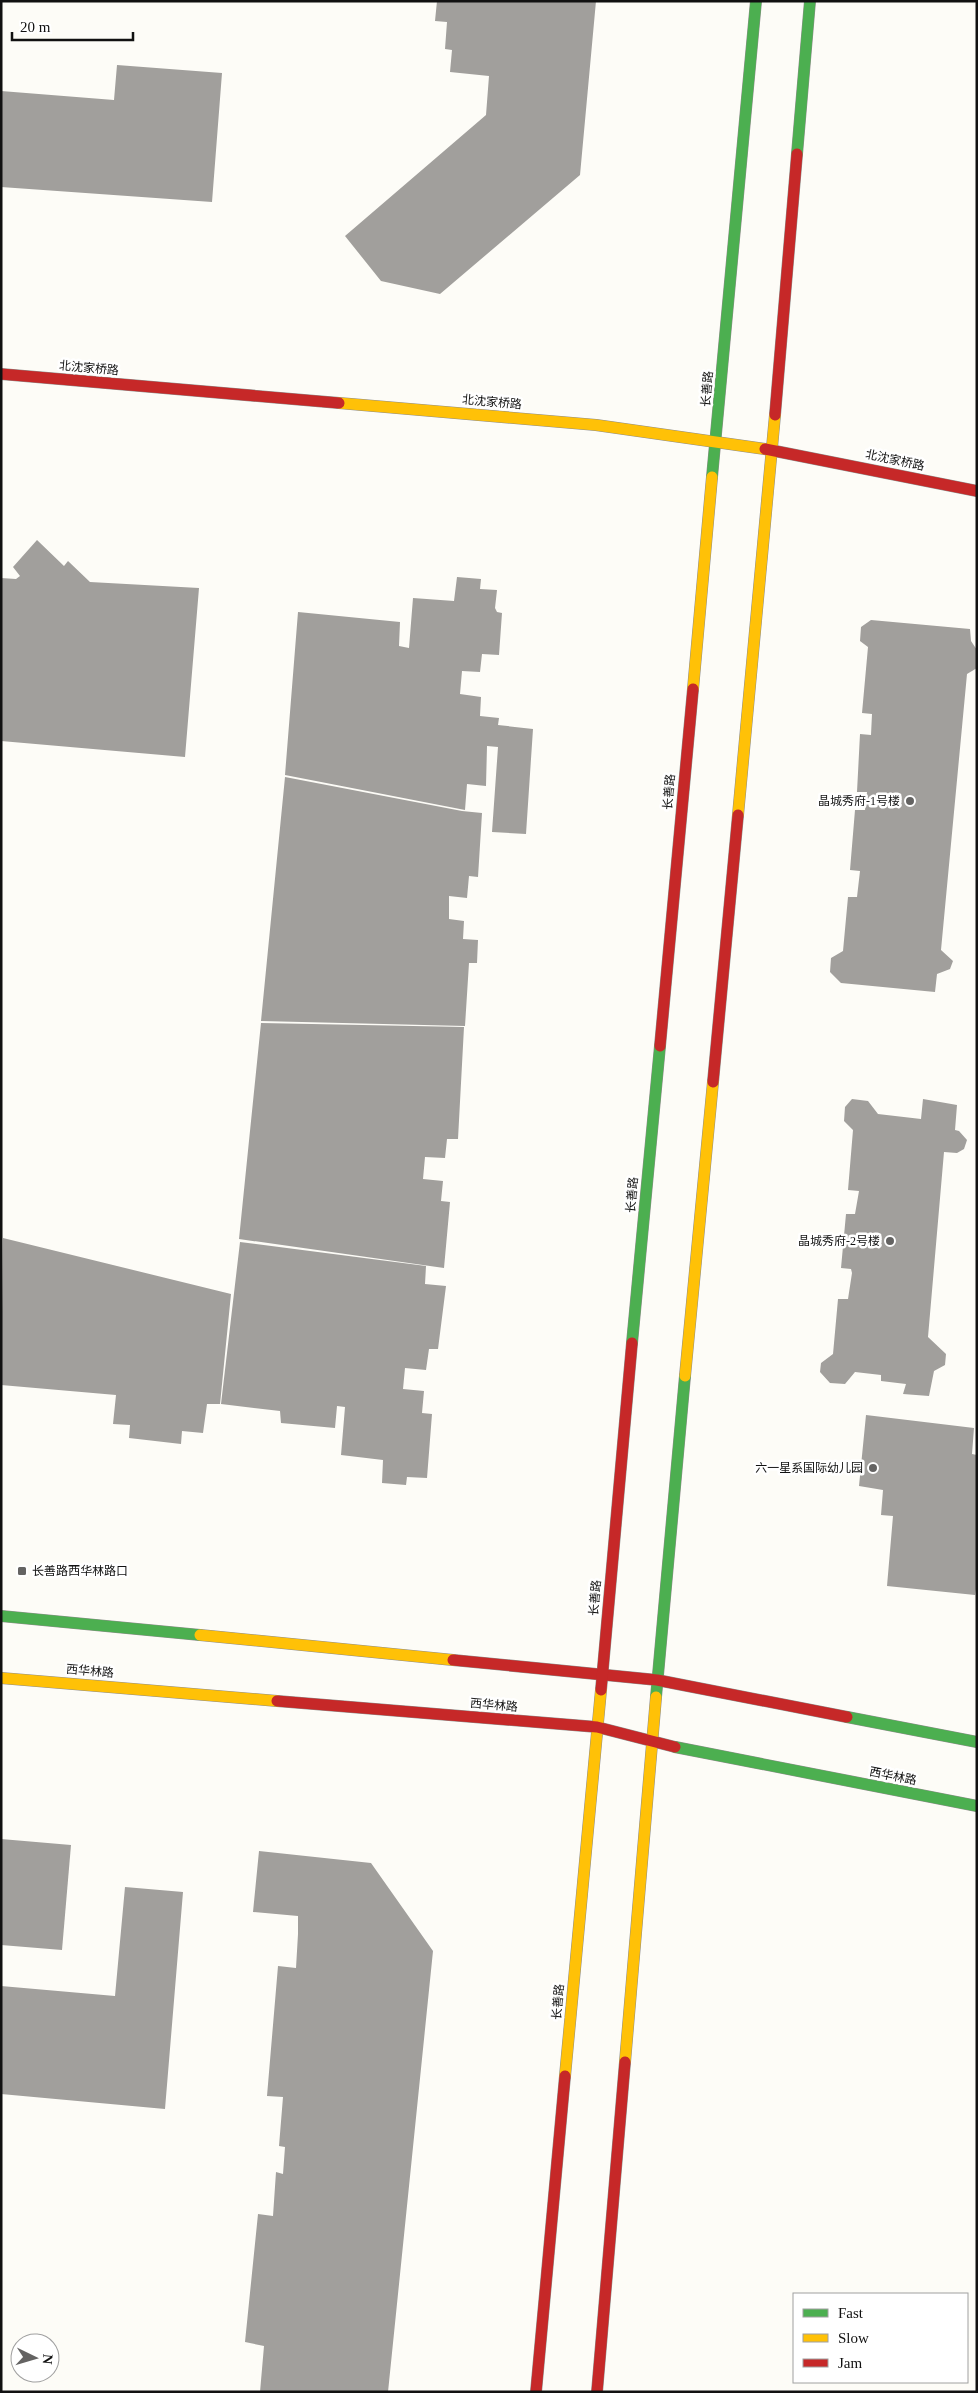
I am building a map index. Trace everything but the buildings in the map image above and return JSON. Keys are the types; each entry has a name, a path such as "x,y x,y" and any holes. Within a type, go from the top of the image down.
{"street":[{"name":"长善路","path":"536,2392 756,1"},
{"path":"597,2392 657,1680 772,450 810,1"},
{"name":"北沈家桥路","path":"1,374 596,425 772,450 977,491"},
{"path":"1,1616 657,1680 977,1742"},
{"name":"西华林路","path":"1,1678 597,1727 653,1744 977,1806"}],"traffic: fast":[{"path":"712,477 756,1"},
{"path":"797,154 810,1"},
{"path":"632,1343 660,1046"},
{"path":"656,1697 685,1376"},
{"path":"1,1616 200,1635"},
{"path":"847,1717 977,1742"},
{"path":"675,1747 977,1806"}],"traffic: slow":[{"path":"339,403 596,425 765,449"},
{"path":"738,815 775,415"},
{"path":"693,689 712,477"},
{"path":"685,1376 713,1082"},
{"path":"200,1635 453,1660"},
{"path":"1,1678 277,1701"},
{"path":"565,2076 601,1690"},
{"path":"625,2062 656,1697"}],"traffic: jam":[{"path":"775,415 797,154"},
{"path":"1,374 339,403"},
{"path":"765,449 977,491"},
{"path":"660,1046 693,689"},
{"path":"713,1082 738,815"},
{"path":"601,1690 632,1343"},
{"path":"453,1660 657,1680 847,1717"},
{"path":"277,1701 597,1727 675,1747"},
{"path":"597,2392 625,2062"},
{"path":"536,2392 565,2076"}],"place":[{"name":"晶城秀府-1号楼","path":"910,801"},
{"name":"晶城秀府-2号楼","path":"890,1241"},
{"name":"六一星系国际幼儿园","path":"873,1468"},
{"name":"长善路西华林路口","path":"22,1571"}]}
